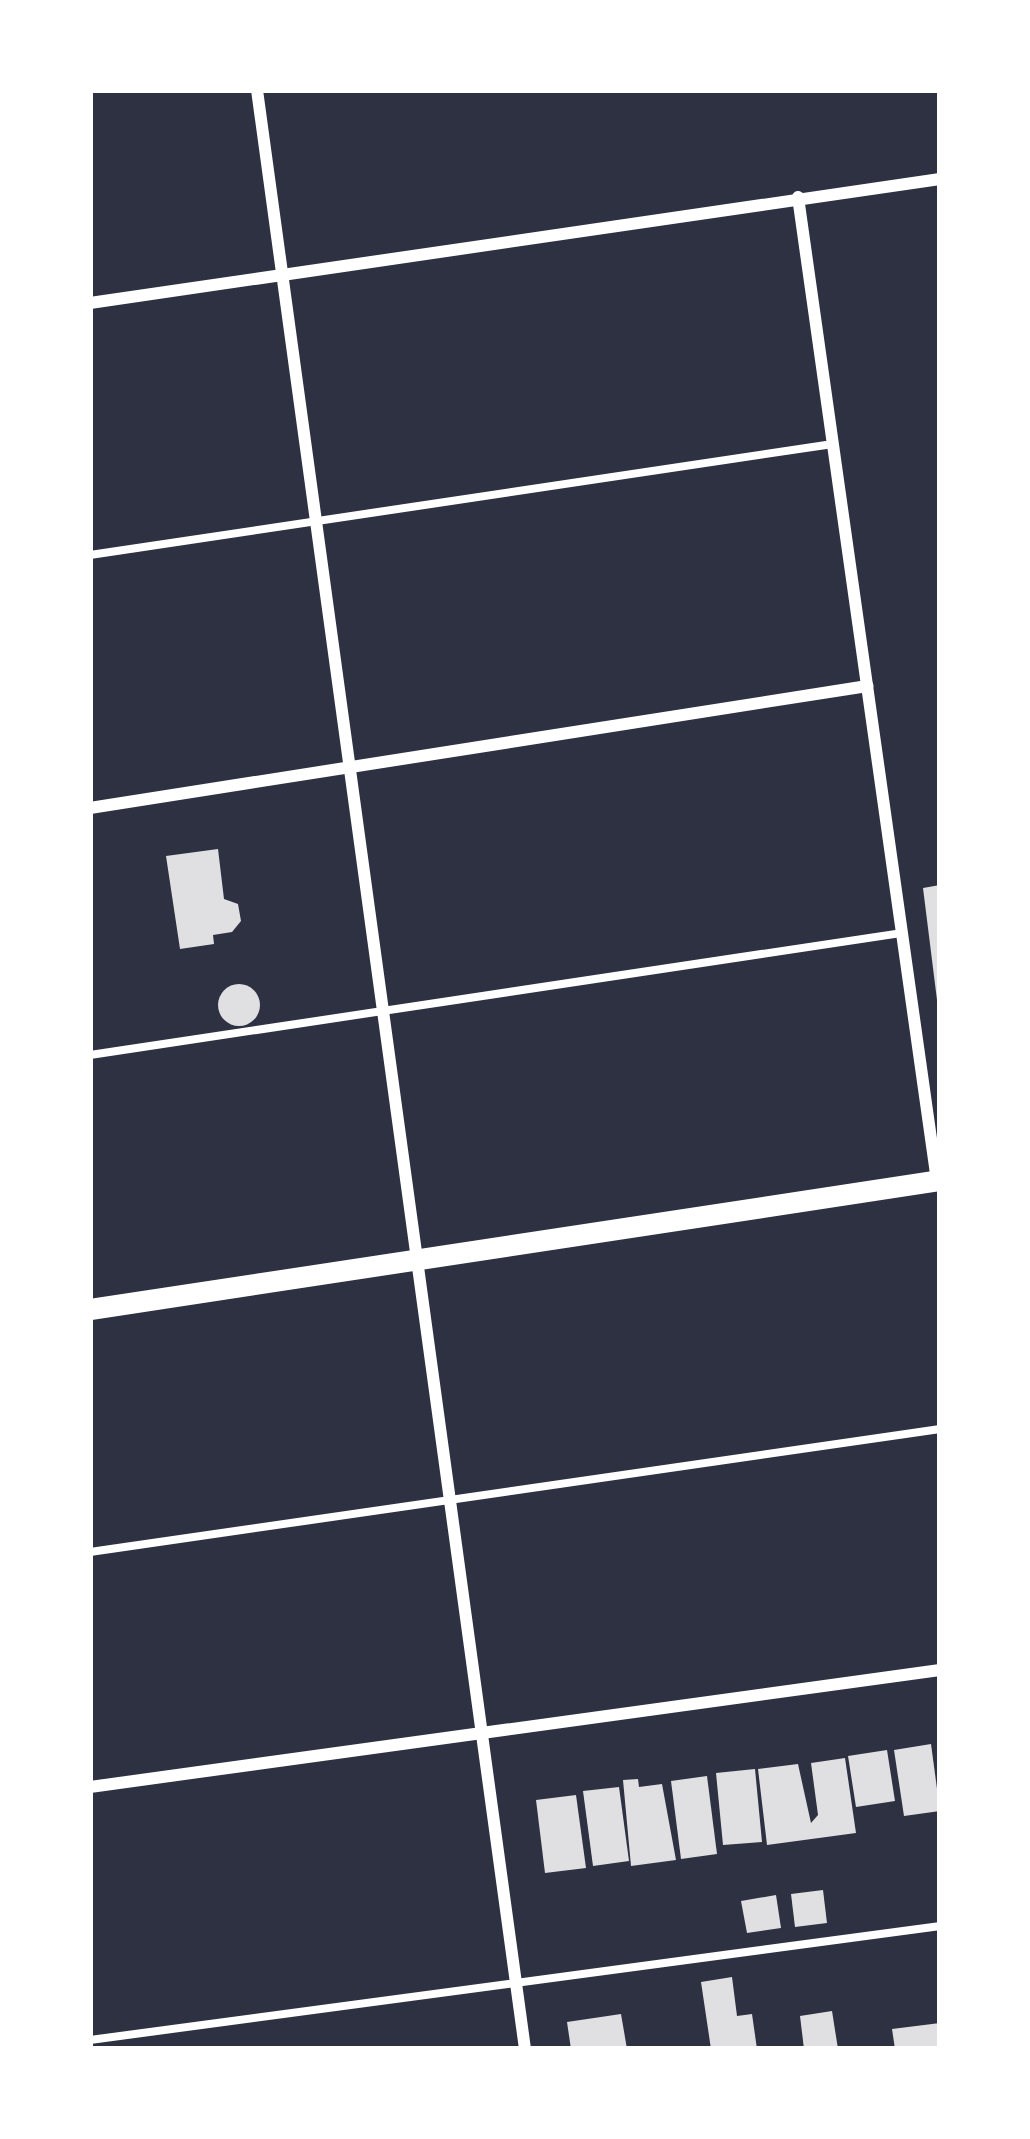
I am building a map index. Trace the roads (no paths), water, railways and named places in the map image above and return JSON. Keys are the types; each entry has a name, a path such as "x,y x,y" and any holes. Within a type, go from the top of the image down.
{"main road":[{"path":"90,1309 938,1181"}],"street":[{"path":"256,90 525,2049"},
{"path":"90,303 798,196 940,179"},
{"path":"798,196 938,1181"},
{"path":"90,808 867,686"},
{"path":"90,1787 940,1670"}],"lane":[{"path":"90,556 833,444"},
{"path":"90,1055 902,932"},
{"path":"90,1552 940,1430"},
{"path":"90,2040 940,1926"}]}
